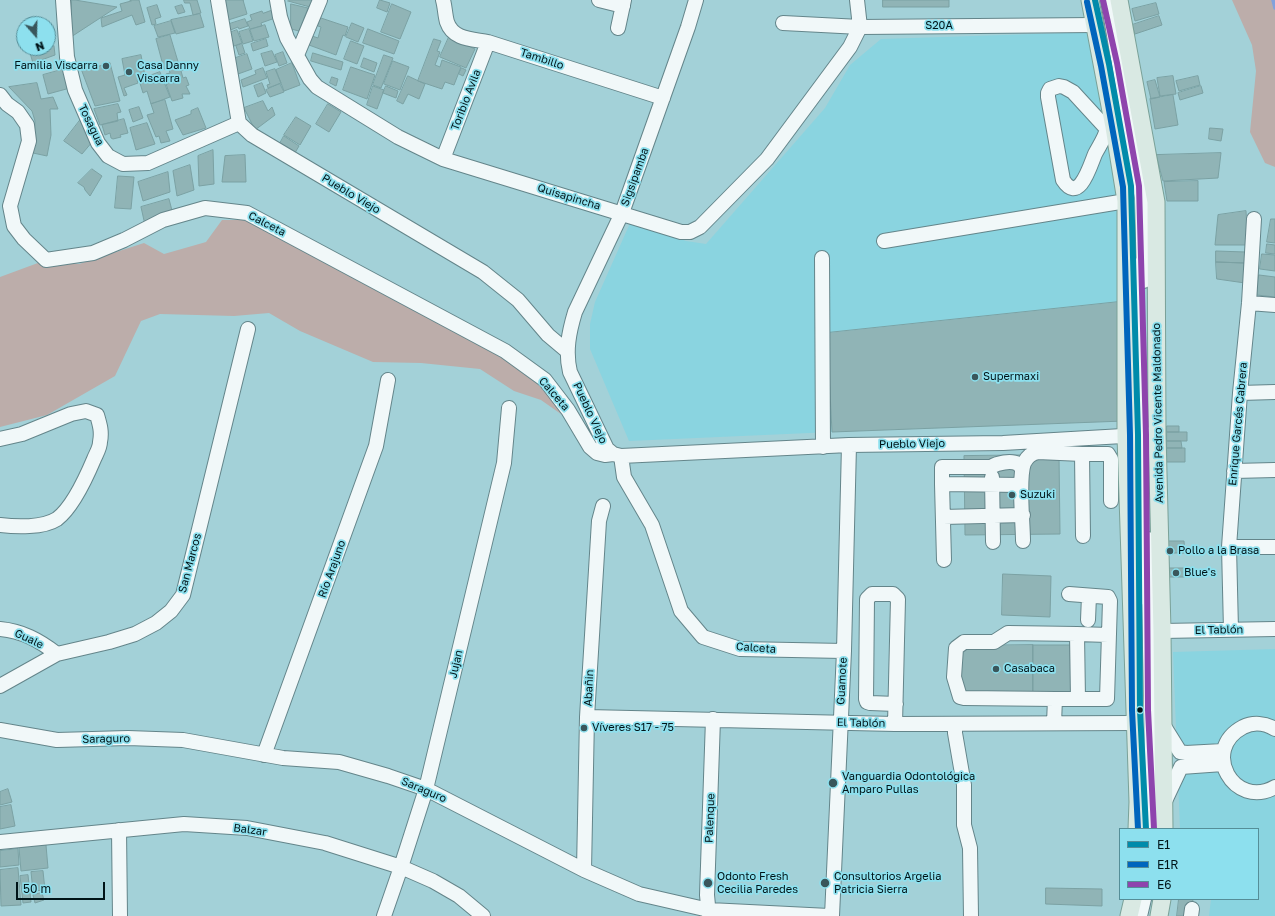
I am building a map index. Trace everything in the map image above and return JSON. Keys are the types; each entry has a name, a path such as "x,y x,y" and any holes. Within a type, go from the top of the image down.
{"main road":[{"name":"Avenida Pedro Vicente Maldonado","path":"1090,0 1110,128 1126,201 1142,435 1162,631 1164,828"},
{"name":"Avenida Pedro Vicente Maldonado","path":"1120,0 1156,202 1142,435 1134,723 1138,802 1137,828"},
{"path":"1129,916 1134,900"},
{"path":"1159,916 1162,900"}],"street":[{"name":"Tosagua","path":"63,0 67,57 75,90 98,143 108,156 123,164 148,163 239,123"},
{"path":"218,0 239,123"},
{"name":"Quisapincha","path":"277,0 280,17 287,38 310,78 318,87 398,137 443,159 681,232 690,232 700,227 767,159 850,47 860,27"},
{"path":"297,55 320,0"},
{"name":"Tambillo","path":"443,0 447,23 453,32 462,37 488,42 664,98"},
{"path":"599,0 623,3 618,28"},
{"name":"Sigsipamba","path":"567,351 571,327 576,312 622,213 664,98 696,0"},
{"path":"857,0 860,27"},
{"path":"1095,0 1109,64 1131,186 1142,435 1153,828"},
{"path":"1108,0 1142,199 1140,710 1146,828"},
{"name":"S20A","path":"783,23 860,27 1095,25"},
{"name":"Toribio Avila","path":"443,159 488,42"},
{"path":"1059,86 1073,92 1110,128 1088,174 1082,183 1076,187 1071,188 1067,186 1063,180 1048,97 1050,89 1059,86"},
{"name":"Calceta","path":"0,95 6,104 18,112 27,125 30,142 10,206 14,226 46,260 93,253 124,240 163,220 205,208 246,213 505,351 545,380 568,410 590,448 597,453 617,455 624,477 652,525 681,611 703,637 740,649 844,651"},
{"name":"Pueblo Viejo","path":"239,123 252,135 483,272 518,300 548,335 567,351 570,372 607,449 617,455 849,445 1002,443 1142,435"},
{"path":"884,241 1126,201"},
{"name":"Enrique Garcés Cabrera","path":"1231,630 1229,547 1240,393 1249,303 1254,219"},
{"path":"822,258 823,446"},
{"path":"1249,303 1275,305"},
{"name":"San Marcos","path":"0,686 57,654 109,642 135,634 171,611 183,595 248,329"},
{"name":"Río Arajuno","path":"264,754 376,446 388,380"},
{"path":"1240,393 1275,392"},
{"name":"Jujan","path":"384,916 426,789 504,463 508,408"},
{"path":"0,439 22,434 71,414 86,411 97,415 101,427 100,444 86,477 72,502 56,519 39,525 17,527 0,525"},
{"path":"993,542 992,486 1000,464 1002,443"},
{"name":"Guamote","path":"830,916 844,651 849,445"},
{"path":"1023,541 1021,485 1022,469 1027,458 1033,453 1108,454 1111,459 1111,501"},
{"path":"1082,454 1083,536"},
{"path":"944,560 942,467 1017,463 1022,469"},
{"path":"1234,471 1275,470"},
{"path":"942,484 992,486 1021,485"},
{"name":"Abañin","path":"584,870 588,717 599,521 603,506"},
{"path":"943,517 1023,515"},
{"path":"1229,547 1275,547"},
{"path":"895,724 896,704 898,599 893,594 872,594 867,599 866,699 867,702 870,703 896,704"},
{"path":"1069,594 1108,597 1110,601 1106,699 1054,700 960,697 954,677 956,648 964,642 994,642 1008,632 1108,635"},
{"path":"1088,620 1089,596"},
{"name":"Guale","path":"0,629 26,634 41,642 57,654"},
{"name":"El Tablón","path":"1162,631 1275,629"},
{"path":"1077,634 1078,699"},
{"path":"1054,700 1054,723"},
{"name":"El Tablón","path":"588,717 895,724 1134,723"},
{"name":"Palenque","path":"709,913 707,895 713,719"},
{"path":"1162,723 1180,752 1181,767 1166,798 1164,807"},
{"path":"1275,728 1258,723 1246,725 1236,731 1228,740 1223,758 1228,776 1235,785 1246,790 1258,792 1275,787"},
{"path":"955,724 955,733 964,785 964,825 970,848 971,916"},
{"name":"Saraguro","path":"0,730 57,740 128,738 183,740 283,758 340,762 426,789 584,870 639,894 709,913 830,916"},
{"path":"1180,752 1223,758"},
{"path":"1181,767 1223,758"},
{"name":"Balzar","path":"0,842 184,824 247,828 325,843 401,867 434,881 459,896 483,916"},
{"path":"119,830 120,916"},
{"path":"1140,916 1144,900"},
{"path":"1148,916 1152,900"}],"shaded area":[{"path":"1232,0 1275,0 1275,167 1265,163 1250,132 1256,71 1252,45"},
{"path":"1097,32 1117,194 1119,302 827,333 832,432 629,441 590,349 590,324 595,302 631,221 686,241 706,244 825,108 850,65 881,39"},
{"path":"222,220 244,220 483,339 542,380 568,419 541,400 514,391 480,369 421,363 373,362 300,331 269,313 234,316 160,314 141,321 115,376 47,415 0,427 0,277 46,260 79,264 144,243 164,254 206,242"},
{"path":"1275,649 1275,916 1209,916 1211,900 1259,900 1259,828 1180,828 1173,652"}],"building":[{"path":"72,0 75,0 117,7 71,37"},
{"path":"130,0 139,0 145,22 136,25 132,15 102,27 101,18 122,11 120,4 131,1"},
{"path":"184,0 197,0 201,13 193,15 190,3 185,3"},
{"path":"211,0 243,0 247,14 219,23"},
{"path":"312,0 310,7 288,1"},
{"path":"380,0 390,3 387,12 377,8"},
{"path":"883,0 949,0 949,7 883,7"},
{"path":"1156,3 1159,14 1135,21 1132,9"},
{"path":"291,4 308,8 299,31 291,29"},
{"path":"392,4 411,12 400,39 381,32"},
{"path":"157,5 161,17 155,19 156,24 152,25 147,8"},
{"path":"182,5 185,12 178,14 175,7"},
{"path":"276,9 278,17 261,23 262,26 250,29 247,22 252,20 250,15"},
{"path":"200,14 204,27 176,34 171,20"},
{"path":"1159,16 1162,25 1135,34 1132,25"},
{"path":"321,18 348,27 345,36 343,35 336,55 309,45 312,36 318,38 321,27 318,26"},
{"path":"245,19 248,26 239,29 238,27 228,31 223,26"},
{"path":"171,21 175,33 158,37 154,26"},
{"path":"352,23 364,28 358,42 346,37"},
{"path":"265,25 269,37 254,41 250,30"},
{"path":"249,29 253,41 243,44 239,32"},
{"path":"368,29 399,41 394,54 363,43"},
{"path":"237,30 242,43 234,46 229,33"},
{"path":"170,35 179,65 164,69 156,39"},
{"path":"449,37 475,49 466,68 440,57"},
{"path":"266,39 268,46 253,51 251,44"},
{"path":"434,39 441,41 437,51 440,52 435,65 440,67 442,60 461,67 454,85 445,82 442,89 418,81"},
{"path":"351,41 364,46 357,64 344,59"},
{"path":"242,44 245,53 239,55 236,46"},
{"path":"272,51 277,62 265,66 261,54"},
{"path":"283,52 287,63 279,66 275,55"},
{"path":"313,53 343,62 341,70 311,61"},
{"path":"247,54 252,69 238,74 233,59"},
{"path":"141,55 145,76 137,80 138,83 124,88 127,95 124,96 118,77 125,75 122,59"},
{"path":"384,55 393,58 381,88 373,85"},
{"path":"31,56 52,56 33,63"},
{"path":"364,58 377,63 374,72 361,67"},
{"path":"393,61 409,67 400,90 384,84"},
{"path":"110,63 120,101 95,106 80,66 89,64 92,68"},
{"path":"292,63 300,85 284,91 276,70"},
{"path":"183,65 185,69 181,71 183,78 186,77 189,85 186,86 190,94 182,94 183,98 172,101 166,84 168,84 166,74 170,73 169,69"},
{"path":"351,67 375,75 367,99 343,90"},
{"path":"263,68 267,78 243,87 241,80 256,74 255,71"},
{"path":"462,68 466,70 463,76 459,74"},
{"path":"65,69 70,88 48,94 43,75"},
{"path":"275,69 281,83 268,88 267,85 270,84 266,72"},
{"path":"160,72 170,97 151,104 147,91 143,93 139,80"},
{"path":"408,76 425,84 419,99 408,94 403,104 397,101"},
{"path":"1173,76 1176,94 1160,96 1157,78"},
{"path":"1198,76 1200,85 1179,91 1176,81"},
{"path":"332,77 338,79 336,86 330,83"},
{"path":"1155,80 1160,97 1151,99 1147,82"},
{"path":"37,83 41,99 53,97 58,109 50,109 51,135 47,156 33,153 35,121 32,111 9,87"},
{"path":"262,83 266,93 258,97 254,86"},
{"path":"280,84 284,92 270,97 266,90"},
{"path":"373,86 384,90 377,109 367,105"},
{"path":"386,86 398,91 396,98 383,93"},
{"path":"1201,86 1203,93 1180,100 1178,93"},
{"path":"1173,95 1178,125 1155,129 1150,99"},
{"path":"165,100 173,129 166,131 170,141 161,143 159,136 156,137 147,115 154,113 151,104"},
{"path":"263,101 268,111 272,107 275,115 255,130 244,108"},
{"path":"118,104 121,112 117,113 118,121 100,125 94,109"},
{"path":"328,104 341,112 329,132 316,124"},
{"path":"139,107 143,118 133,122 129,110"},
{"path":"198,108 206,128 183,135 175,120 191,114 191,111"},
{"path":"296,117 311,126 300,145 284,135"},
{"path":"81,119 93,141 82,154 64,141"},
{"path":"124,119 128,133 113,139 111,138 110,133 105,135 102,125"},
{"path":"147,123 155,144 136,150 130,128"},
{"path":"1210,128 1223,129 1221,141 1209,139"},
{"path":"284,136 299,146 292,158 277,149"},
{"path":"213,150 214,184 199,186 198,156"},
{"path":"1221,153 1218,178 1163,181 1156,155"},
{"path":"245,155 246,182 222,182 225,156"},
{"path":"190,165 194,190 177,196 173,171"},
{"path":"92,169 102,176 90,196 84,187 78,183"},
{"path":"168,172 170,192 143,201 138,182"},
{"path":"118,176 134,177 131,209 115,208"},
{"path":"1198,181 1198,201 1167,201 1164,182"},
{"path":"169,199 175,222 147,234 141,207"},
{"path":"1246,211 1248,245 1215,245 1218,215"},
{"path":"1271,219 1275,219 1275,243 1267,242"},
{"path":"1267,244 1275,245 1275,254 1266,253"},
{"path":"1216,251 1246,252 1245,263 1216,262"},
{"path":"1262,254 1275,255 1275,271 1260,269"},
{"path":"1216,262 1245,263 1245,283 1217,279"},
{"path":"1259,275 1275,277 1275,297 1257,295"},
{"name":"Supermaxi","path":"1119,302 1124,421 832,432 827,333"},
{"path":"1167,426 1179,426 1179,432 1167,432"},
{"path":"1167,432 1187,432 1187,441 1167,441"},
{"path":"1167,441 1181,441 1182,448 1167,448"},
{"path":"1167,448 1185,448 1185,462 1167,462"},
{"name":"Suzuki","path":"1059,455 1060,534 965,535 964,456"},
{"path":"1166,541 1184,541 1185,553 1166,553"},
{"name":"Blue's","path":"1167,568 1185,568 1185,577 1167,577"},
{"path":"1003,574 1051,576 1050,617 1002,615"},
{"name":"Casabaca","path":"1033,645 1033,693 960,693 960,646"},
{"path":"1033,645 1074,645 1074,692 1033,693"},
{"path":"8,789 12,802 0,805 0,792"},
{"path":"11,805 15,826 0,829 0,807"},
{"path":"46,845 48,868 21,871 19,848"},
{"path":"18,849 19,865 0,867 0,851"},
{"path":"18,868 21,905 1,906 0,870"},
{"path":"43,871 45,890 33,891 31,872"},
{"path":"28,875 31,902 23,903 20,876"},
{"path":"1046,888 1102,889 1102,906 1046,904"},
{"path":"42,893 44,900 35,903 33,895"},
{"path":"1179,900 1193,900 1191,916 1177,916"}],"waterway":[{"path":"1273,0 1275,8"}],"transit line":[{"name":"E1","path":"1095,0 1109,64 1131,186 1138,435 1140,710 1146,828"},
{"name":"E6","path":"1103,0 1117,63 1139,186 1146,435 1148,710 1154,828"},
{"name":"E1R","path":"1087,2 1101,66 1123,187 1130,435 1132,710 1138,828"}],"place":[{"name":"Familia Viscarra","path":"106,66"},
{"name":"Casa Danny Viscarra","path":"129,72"},
{"name":"Supermaxi","path":"975,377"},
{"name":"Suzuki","path":"1012,495"},
{"name":"Pollo a la Brasa","path":"1170,551"},
{"name":"Blue's","path":"1176,573"},
{"name":"Casabaca","path":"996,669"},
{"name":"Víveres S17 - 75","path":"584,728"},
{"name":"Vanguardia Odontológica Amparo Pullas","path":"833,783"},
{"name":"Odonto Fresh Cecilia Paredes","path":"708,883"},
{"name":"Consultorios Argelia Patricia Sierra","path":"825,883"}]}
